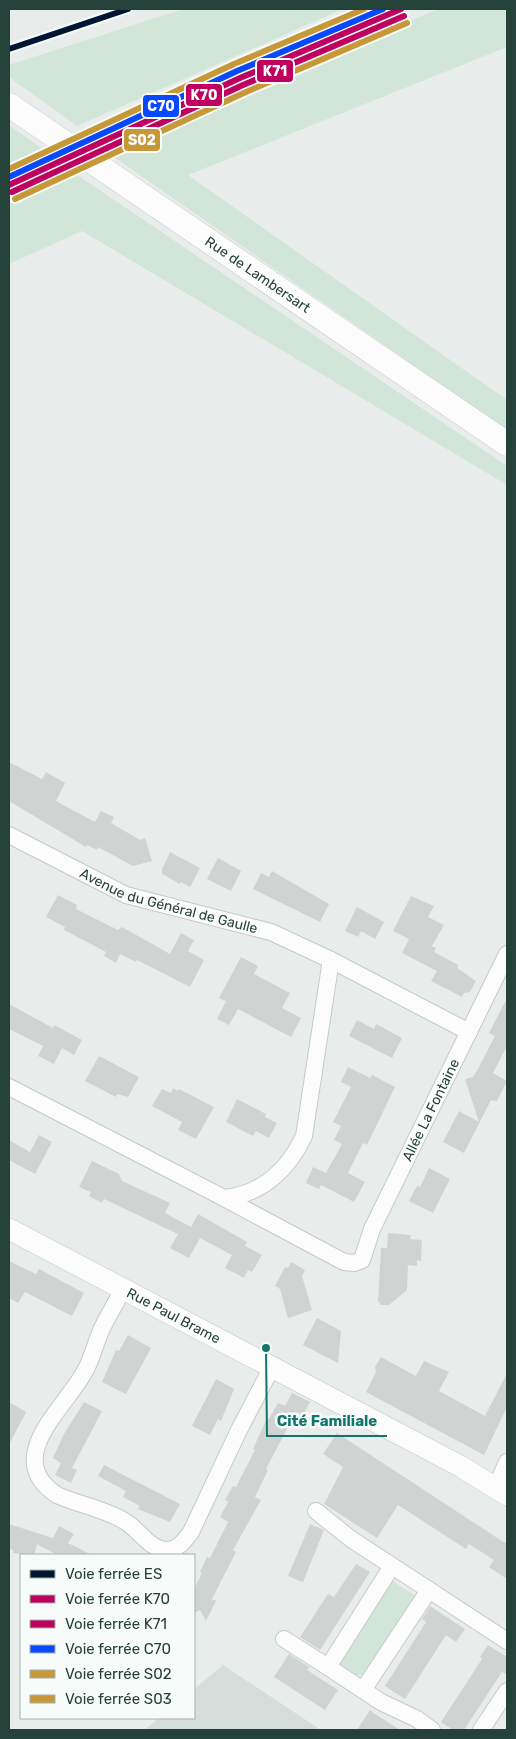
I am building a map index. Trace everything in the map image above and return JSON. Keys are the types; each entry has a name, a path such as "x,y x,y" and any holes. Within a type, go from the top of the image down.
{"main road":[{"name":"Rue de Lambersart","path":"9,105 507,444"}],"street":[{"name":"Avenue du Général de Gaulle","path":"9,835 126,895 271,932 331,960 469,1032"},
{"name":"Allée La Fontaine","path":"224,1198 344,1262 354,1263 362,1260 365,1256 372,1229 507,954"},
{"path":"9,1087 224,1198 247,1194 266,1184 290,1161 304,1136 331,960"},
{"name":"Rue Paul Brame","path":"9,1229 339,1401 460,1466 502,1491"},
{"path":"123,1289 106,1320 86,1369 44,1428 34,1451 38,1475 50,1490 57,1495 125,1521 159,1548 167,1550 174,1548 183,1543 191,1532 235,1438 272,1366"},
{"path":"502,1491 507,1462"},
{"path":"316,1511 351,1539 507,1641"},
{"path":"328,1667 392,1566"},
{"path":"363,1690 429,1590"},
{"path":"284,1639 381,1702 417,1719 432,1730"},
{"path":"481,1730 507,1691"}],"shaded area":[{"path":"44,150 69,167 9,196 9,167"},
{"path":"223,1665 321,1730 144,1730 158,1719 195,1719 195,1688"}],"green space":[{"path":"183,9 343,9 77,126 9,77 9,65"},
{"path":"438,9 507,9 507,47 188,175 507,400 507,430 105,151"},
{"path":"9,125 44,150 9,167"},
{"path":"73,172 507,466 507,485 82,231 9,264 9,204"},
{"path":"389,1579 417,1597 367,1673 352,1674 340,1666 339,1658"}],"building":[{"path":"9,762 42,779 46,772 65,783 56,801 95,822 101,811 114,817 111,823 140,840 145,838 152,861 133,866 98,847 97,850 87,845 86,847 9,801"},
{"path":"170,852 200,868 190,887 162,874 162,869"},
{"path":"218,858 241,871 231,891 207,879"},
{"path":"272,871 329,904 320,922 253,889 261,873 269,877"},
{"path":"58,895 77,905 76,909 118,930 122,927 170,954 181,933 194,940 188,951 204,960 190,987 137,960 136,962 120,954 116,963 104,956 106,952 64,930 65,927 46,917"},
{"path":"411,896 434,906 428,917 444,925 432,946 436,948 434,952 458,965 457,968 476,981 470,992 464,993 462,997 431,981 437,971 402,953 409,939 393,931"},
{"path":"357,907 384,922 375,939 361,931 358,937 345,931"},
{"path":"241,957 258,966 254,974 290,993 282,1008 301,1018 291,1037 238,1009 229,1025 217,1019 226,1001 219,998"},
{"path":"507,998 507,1046 493,1073 507,1081 497,1101 491,1100 464,1153 443,1142 459,1111 479,1122 465,1079 473,1077 479,1067 495,1036 489,1033"},
{"path":"9,1004 53,1028 54,1025 82,1040 74,1055 62,1048 54,1064 38,1056 43,1046 9,1029"},
{"path":"357,1020 374,1029 376,1024 402,1038 392,1058 349,1036"},
{"path":"99,1056 139,1077 128,1097 117,1094 116,1097 85,1081"},
{"path":"348,1067 370,1078 372,1075 395,1087 367,1145 363,1143 348,1173 365,1182 354,1202 321,1185 319,1189 306,1183 313,1167 326,1173 342,1144 334,1140 341,1126 333,1122 351,1087 341,1082"},
{"path":"173,1088 178,1091 179,1089 214,1107 196,1139 178,1130 182,1122 152,1106 162,1089 171,1093"},
{"path":"237,1099 266,1114 265,1117 277,1123 269,1138 256,1131 253,1136 226,1122"},
{"path":"39,1135 52,1142 35,1174 9,1160 9,1140 30,1152"},
{"path":"92,1161 119,1174 122,1181 170,1203 165,1213 191,1227 198,1214 247,1242 245,1246 262,1255 252,1272 248,1270 244,1278 225,1268 232,1255 200,1238 189,1258 170,1248 178,1234 104,1199 102,1203 89,1196 91,1192 79,1187"},
{"path":"429,1168 450,1179 433,1213 409,1201 417,1186 420,1187"},
{"path":"388,1233 411,1235 410,1239 422,1240 421,1261 417,1260 417,1266 408,1265 407,1290 389,1305 381,1305 378,1301 381,1248 387,1248"},
{"path":"9,1261 36,1274 39,1269 84,1293 72,1316 25,1292 18,1303 9,1298"},
{"path":"291,1262 305,1270 302,1276 312,1310 288,1318 280,1289 275,1286 285,1267 288,1268"},
{"path":"317,1318 341,1331 338,1363 303,1345"},
{"path":"128,1335 151,1348 126,1394 102,1382 116,1350 119,1351"},
{"path":"381,1357 416,1376 424,1361 449,1372 439,1391 485,1416 507,1373 507,1407 484,1455 366,1392 376,1372 375,1367"},
{"path":"216,1379 234,1389 221,1421 218,1419 210,1435 192,1426"},
{"path":"292,1393 310,1402 303,1415 296,1412 266,1469 268,1470 255,1497 261,1500 233,1550 236,1552 212,1599 216,1601 206,1621 200,1610 195,1612 195,1587 207,1557 210,1558 228,1522 220,1517 228,1502 225,1500 233,1486 236,1487 255,1450 253,1449 267,1418 269,1419 278,1403 285,1406"},
{"path":"9,1402 26,1412 9,1445"},
{"path":"84,1402 102,1411 72,1468 77,1470 71,1483 55,1475 61,1463 53,1458 64,1434"},
{"path":"337,1433 505,1543 507,1539 507,1579 489,1567 494,1560 469,1544 466,1549 398,1505 377,1538 324,1504 343,1467 323,1454"},
{"path":"104,1465 180,1504 170,1522 138,1509 140,1506 123,1497 126,1491 98,1476"},
{"path":"9,1524 53,1538 59,1526 74,1534 68,1543 90,1554 55,1554 37,1544 34,1554 13,1553 13,1550 9,1549"},
{"path":"310,1524 324,1530 303,1582 288,1576"},
{"path":"356,1564 370,1572 320,1650 300,1637 328,1594 334,1597"},
{"path":"430,1606 465,1629 456,1642 446,1635 405,1699 385,1686 426,1622 422,1619"},
{"path":"488,1645 507,1657 507,1675 502,1672 464,1730 453,1730 441,1722 482,1659 480,1657"},
{"path":"289,1654 309,1667 307,1670 338,1690 325,1710 274,1677"},
{"path":"370,1710 375,1714 400,1730 357,1730"}],"rail line":[{"name":"ES","path":"9,49 128,9"},
{"name":"S03","path":"9,169 234,64 364,9"},
{"name":"C70","path":"9,177 237,71 383,9"},
{"name":"K70","path":"9,185 240,78 401,9"},
{"name":"K71","path":"12,192 243,85 404,16"},
{"name":"S02","path":"15,199 246,92 407,23"}],"place":[{"name":"Cité Familiale","path":"266,1348"}]}
